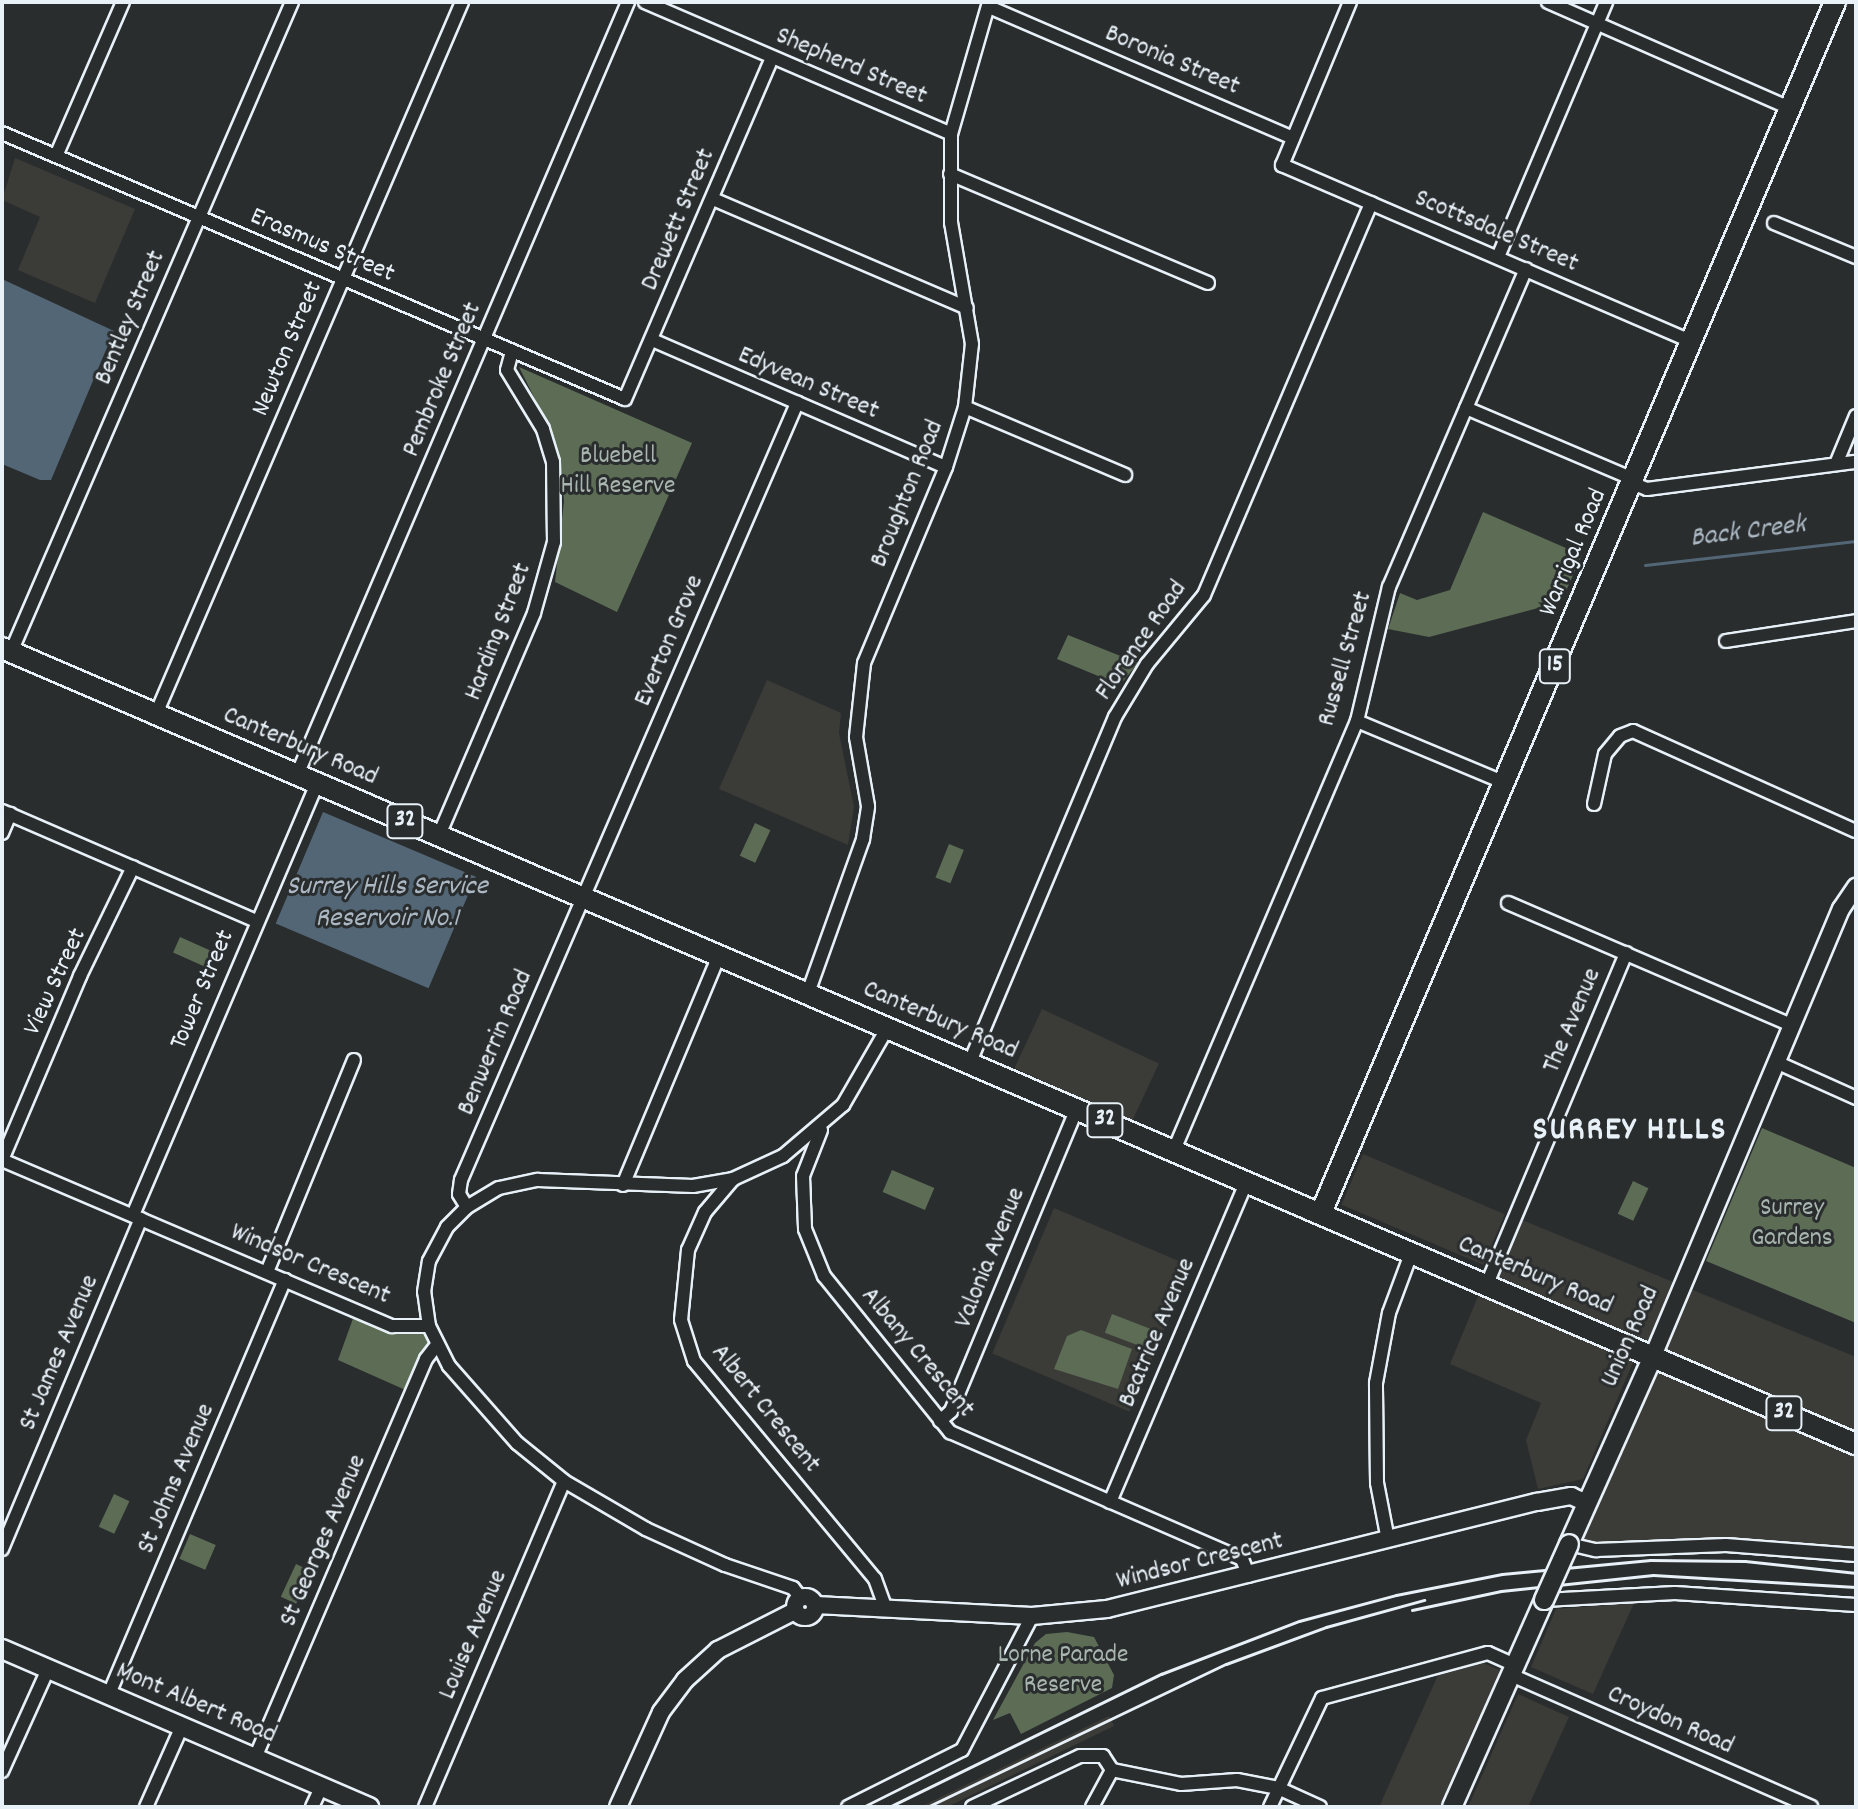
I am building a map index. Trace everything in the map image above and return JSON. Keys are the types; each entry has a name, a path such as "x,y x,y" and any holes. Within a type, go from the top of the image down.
{"main road":[{"name":"Warrigal Road","path":"1321,1213 1835,2"},
{"name":"Canterbury Road","path":"6,650 1856,1444"},
{"name":"Union Road","path":"1452,1807 1653,1356"},
{"name":"Mont Albert Road","path":"2,1649 369,1807"}],"street":[{"path":"56,156 123,2"},
{"name":"Bentley Street","path":"6,650 292,2"},
{"name":"Newton Street","path":"156,714 462,2"},
{"name":"Pembroke Street","path":"297,775 628,2"},
{"name":"Shepherd Street","path":"645,2 951,134"},
{"path":"1293,138 1350,2"},
{"path":"1548,2 1790,108"},
{"path":"1498,257 1606,2"},
{"name":"Boronia Street","path":"989,4 1293,138"},
{"name":"Broughton Road","path":"808,993 863,839 868,806 856,737 861,674 946,467 965,407 972,344 951,223 951,134 989,4"},
{"name":"Drewett Street","path":"625,399 772,57"},
{"name":"Erasmus Street","path":"2,133 625,399"},
{"name":"Scottsdale Street","path":"1293,138 1282,165 1691,341"},
{"path":"950,174 1208,283"},
{"path":"713,199 967,308"},
{"name":"Florence Road","path":"970,1062 1115,717 1147,664 1204,595 1371,203"},
{"path":"1774,223 1856,257"},
{"name":"Russell Street","path":"1174,1150 1357,721 1382,608 1526,269"},
{"name":"Edyvean Street","path":"652,340 946,467"},
{"name":"Harding Street","path":"439,835 534,613 554,542 553,462 543,429 507,370 512,351"},
{"name":"Everton Grove","path":"583,897 797,403"},
{"path":"965,407 1125,475"},
{"path":"1466,408 1647,489 1856,462"},
{"path":"1836,464 1856,416"},
{"path":"1726,641 1856,621"},
{"path":"1357,721 1505,783"},
{"path":"1594,804 1605,754 1620,736 1633,731 1856,831"},
{"name":"Tower Street","path":"137,1217 256,921 317,783"},
{"path":"2,833 6,812 256,921"},
{"name":"View Street","path":"2,1160 80,976 133,867"},
{"name":"Union Road","path":"1653,1356 1841,909 1856,887"},
{"name":"Benwerrin Road","path":"467,1207 459,1194 461,1180 583,897"},
{"path":"1508,903 1791,1025"},
{"name":"The Avenue","path":"1487,1284 1626,953"},
{"path":"623,1185 719,955"},
{"path":"429,1326 424,1292 429,1261 447,1227 467,1207 499,1188 538,1180 693,1186 733,1179 783,1156 822,1127 868,1069 888,1027"},
{"path":"267,1272 354,1060"},
{"path":"1776,1062 1856,1098"},
{"name":"Valonia Avenue","path":"940,1421 951,1411 1077,1108"},
{"name":"Albany Crescent","path":"822,1127 803,1176 805,1229 824,1276 940,1421 962,1440 1242,1559 1249,1576"},
{"path":"783,1156 803,1176"},
{"name":"Windsor Crescent","path":"2,1160 392,1326 429,1326 437,1345 476,1400 564,1481 646,1529 725,1565 793,1588 804,1605 1032,1616 1107,1609 1537,1502 1571,1496 1587,1503"},
{"name":"Albert Crescent","path":"733,1179 705,1212 688,1250 681,1286 681,1320 694,1361 875,1579 885,1607"},
{"name":"Beatrice Avenue","path":"1110,1502 1247,1181"},
{"path":"693,1186 705,1212"},
{"name":"St James Avenue","path":"2,1549 137,1217"},
{"path":"1388,1540 1377,1483 1376,1383 1389,1313 1412,1251"},
{"name":"St Johns Avenue","path":"109,1694 285,1280"},
{"name":"St Georges Avenue","path":"255,1758 426,1359 437,1345"},
{"name":"Louise Avenue","path":"425,1807 564,1481"},
{"path":"1569,1544 1596,1550 1726,1545 1856,1555"},
{"path":"1544,1600 1675,1593 1856,1605"},
{"path":"618,1807 661,1712 685,1680 718,1650 804,1605"},
{"path":"848,1807 962,1750 1032,1616"},
{"name":"Croydon Road","path":"1270,1807 1314,1709 1330,1694 1488,1653 1513,1670 1811,1807"},
{"path":"2,1771 48,1669"},
{"path":"146,1807 182,1726"},
{"path":"972,1807 1080,1756 1103,1756 1112,1770 1181,1784 1237,1780 1278,1788 1320,1807"},
{"path":"1092,1807 1112,1770"},
{"path":"312,1807 322,1786"}],"shaded area":[{"path":"15,158 135,209 95,303 18,270 40,217 2,200"},
{"path":"767,680 841,713 839,733 854,807 848,845 719,789"},
{"path":"1042,1009 1159,1064 1131,1122 1015,1068"},
{"path":"1363,1154 1505,1214 1483,1265 1342,1205"},
{"path":"1054,1208 1191,1266 1129,1412 992,1353"},
{"path":"1522,1220 1856,1357 1856,1555 1569,1544 1652,1356 1494,1287"},
{"path":"1479,1294 1634,1360 1583,1479 1538,1489 1526,1440 1541,1403 1450,1364"},
{"path":"1634,1603 1593,1694 1531,1667 1556,1609"},
{"path":"1483,1663 1500,1670 1439,1807 1379,1807 1438,1675"},
{"path":"1518,1694 1569,1717 1528,1807 1468,1807"},
{"path":"1109,1716 1114,1726 947,1807 920,1807"}],"green space":[{"name":"Bluebell Hill Reserve","path":"519,367 692,443 617,612 555,582 564,501 561,470 551,431"},
{"path":"1483,512 1582,555 1561,602 1429,637 1388,629 1400,593 1417,600 1450,590"},
{"path":"1068,635 1138,663 1120,685 1057,659"},
{"path":"755,823 770,830 755,863 740,856"},
{"path":"949,844 964,850 950,883 936,877"},
{"path":"180,937 212,951 205,967 173,953"},
{"name":"Surrey Gardens","path":"1762,1128 1856,1168 1856,1323 1706,1261"},
{"path":"892,1170 934,1188 925,1210 883,1192"},
{"path":"1633,1181 1648,1188 1633,1221 1618,1214"},
{"path":"355,1313 407,1332 428,1328 434,1345 410,1392 338,1360"},
{"path":"1112,1314 1154,1330 1147,1349 1105,1333"},
{"path":"1081,1330 1132,1349 1118,1389 1054,1369 1067,1336"},
{"path":"114,1494 129,1501 114,1534 99,1527"},
{"path":"190,1534 216,1545 205,1570 179,1559"},
{"path":"296,1564 311,1571 296,1604 281,1597"},
{"name":"Lorne Parade Reserve","path":"1067,1632 1094,1637 1114,1675 1112,1688 1021,1734 1010,1713 993,1720 1035,1643 1046,1634"}],"water":[{"path":"2,279 114,331 51,480 40,480 2,464"},
{"name":"Surrey Hills Service Reservoir No.1","path":"323,812 476,877 429,988 276,923"}],"waterway":[{"name":"Back Creek","path":"1645,565 1856,541"}],"railway":[{"path":"889,1807 1161,1674 1299,1621 1396,1595 1502,1574 1650,1560 1745,1561 1856,1573"},
{"path":"1412,1610 1501,1591 1653,1575 1856,1587"},
{"path":"927,1807 1226,1664 1326,1627 1424,1600"}],"district":[{"name":"SURREY HILLS","path":"1630,1132"}]}
